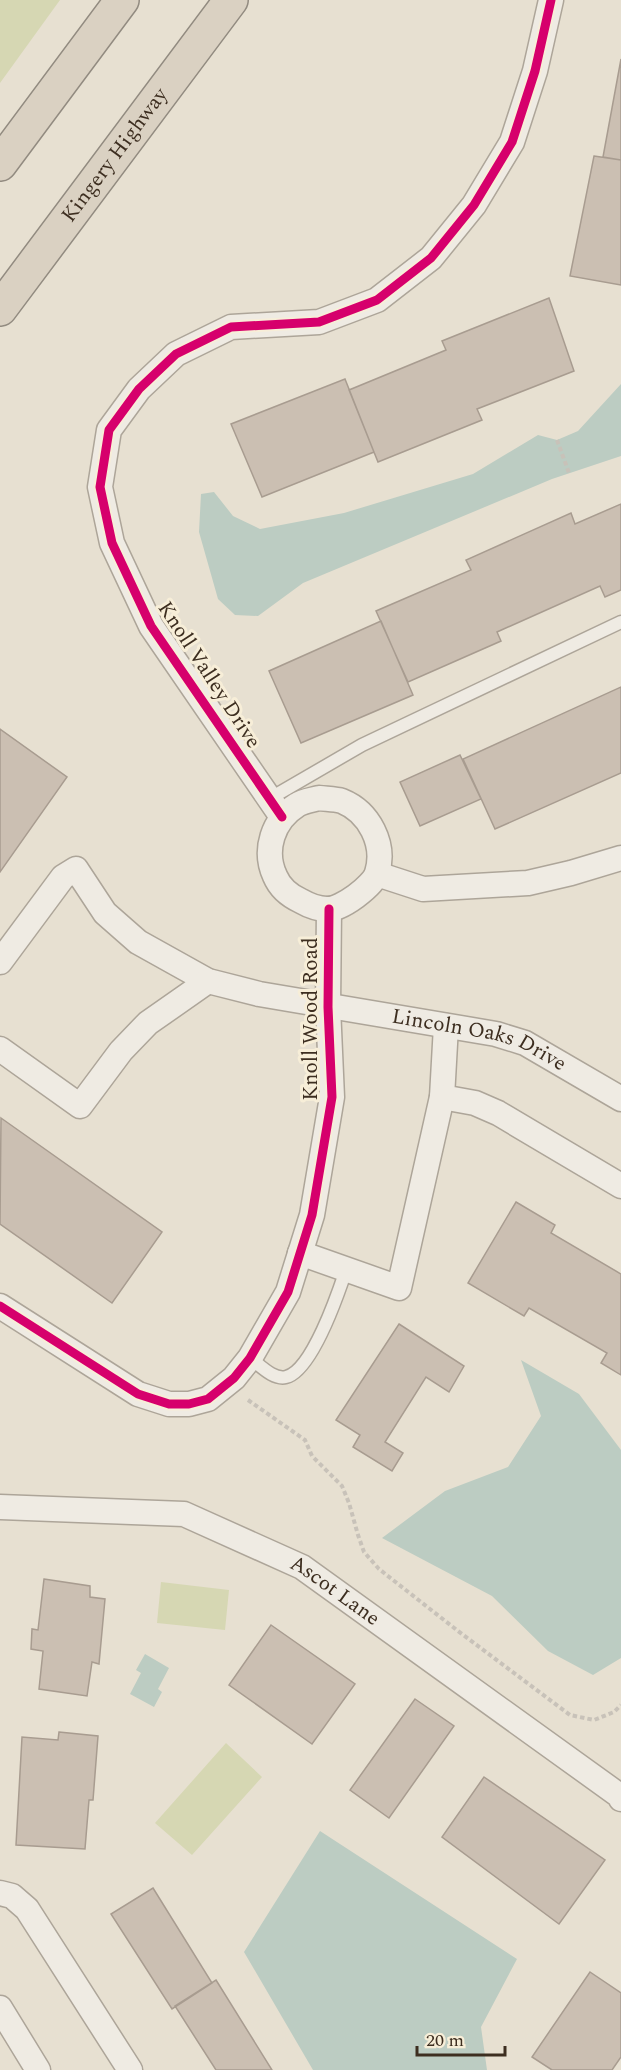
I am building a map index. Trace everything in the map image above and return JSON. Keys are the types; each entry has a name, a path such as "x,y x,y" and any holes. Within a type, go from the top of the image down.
{"highway":[{"path":"0,164 122,0"},
{"name":"Kingery Highway","path":"0,309 231,0"}],"street":[{"name":"Knoll Valley Drive","path":"275,808 151,626 112,543 100,487 109,430 139,389 176,354 231,327 319,322 377,300 430,258 474,205 512,142 535,71 551,0"},
{"path":"275,808 319,798 340,801 359,811 373,827 379,848 377,874 423,889 528,883 621,858"},
{"name":"Knoll Wood Road","path":"275,808 269,857 275,878 289,895 307,905 329,909 349,901 366,888 377,874"},
{"name":"Lincoln Oaks Drive","path":"0,962 63,877 76,869 105,913 138,942 208,981 259,994 496,1034 525,1042 621,1099"},
{"name":"Knoll Wood Road","path":"0,1306 138,1394 169,1404 189,1404 208,1399 226,1384 250,1358 288,1292 312,1215 332,1097 328,1006 329,909"},
{"path":"0,1048 80,1106 121,1051 148,1023 208,981"},
{"path":"300,1253 399,1288 442,1097 446,1026"},
{"path":"442,1097 475,1103 498,1113 621,1186"},
{"name":"Ascot Lane","path":"0,1507 184,1514 302,1567 620,1796 621,1799"},
{"path":"0,1893 12,1896 27,1909 130,2070"},
{"path":"0,2008 36,2069"}],"lane":[{"path":"275,808 362,745 621,622"},
{"path":"250,1358 274,1376 286,1377 299,1370 329,1320 346,1270"}],"path":[{"path":"557,440 569,473"},
{"path":"226,1384 305,1440 312,1456 342,1486 350,1503 364,1552 379,1569 570,1715 594,1720 614,1712 621,1705"}],"green space":[{"path":"0,0 60,0 0,83"},
{"path":"161,1582 229,1590 225,1630 157,1623"},
{"path":"226,1743 262,1777 192,1855 155,1823"}],"shaded area":[{"path":"621,384 621,456 552,479 303,583 258,616 235,615 218,599 199,532 201,494 214,492 233,516 260,529 344,513 473,474 538,435 557,440 578,431"},
{"path":"521,1360 579,1394 621,1450 621,1658 593,1675 548,1651 492,1596 382,1538 445,1491 508,1467 541,1416"},
{"path":"145,1654 169,1668 158,1689 162,1692 154,1707 130,1694 141,1673 136,1670"},
{"path":"320,1831 517,1959 481,2027 487,2070 313,2070 244,1952"}],"building":[{"path":"621,59 621,160 603,157"},
{"path":"594,156 621,160 621,285 570,276"},
{"path":"549,298 574,371 477,409 482,420 378,462 349,390 446,350 442,341"},
{"path":"345,379 374,452 262,497 231,424"},
{"path":"621,504 621,590 605,597 600,586 497,632 501,641 408,682 376,611 471,570 466,560 571,513 575,524"},
{"path":"381,621 413,695 301,743 269,671"},
{"path":"621,687 621,773 495,829 463,759"},
{"path":"0,729 67,777 0,872"},
{"path":"460,755 481,799 420,826 400,782"},
{"path":"1,1118 162,1232 112,1303 0,1224"},
{"path":"516,1202 555,1225 551,1233 621,1274 621,1375 601,1363 607,1353 529,1308 524,1316 468,1283"},
{"path":"399,1324 464,1366 449,1392 426,1377 385,1442 403,1453 392,1471 353,1447 360,1435 336,1420"},
{"path":"44,1579 90,1586 90,1597 105,1599 99,1664 92,1662 87,1696 39,1689 43,1651 31,1649 32,1629 38,1630"},
{"path":"271,1625 355,1684 312,1744 229,1685"},
{"path":"415,1699 454,1726 389,1818 350,1790"},
{"path":"59,1732 98,1736 93,1800 89,1800 85,1849 16,1845 22,1737 58,1740"},
{"path":"484,1777 605,1860 559,1924 442,1837"},
{"path":"153,1888 212,1983 172,2009 111,1914"},
{"path":"590,1972 621,1993 621,2057 612,2070 552,2070 532,2057"},
{"path":"216,1980 272,2070 216,2070 175,2006"}],"cycle path":[{"path":"282,817 151,626 112,543 100,487 109,430 139,389 176,354 231,327 319,322 377,300 431,258 474,205 512,142 535,71 551,0"},
{"path":"0,1306 138,1394 169,1404 189,1404 208,1399 234,1378 250,1358 288,1292 312,1215 332,1097 328,1007 329,909"}]}
